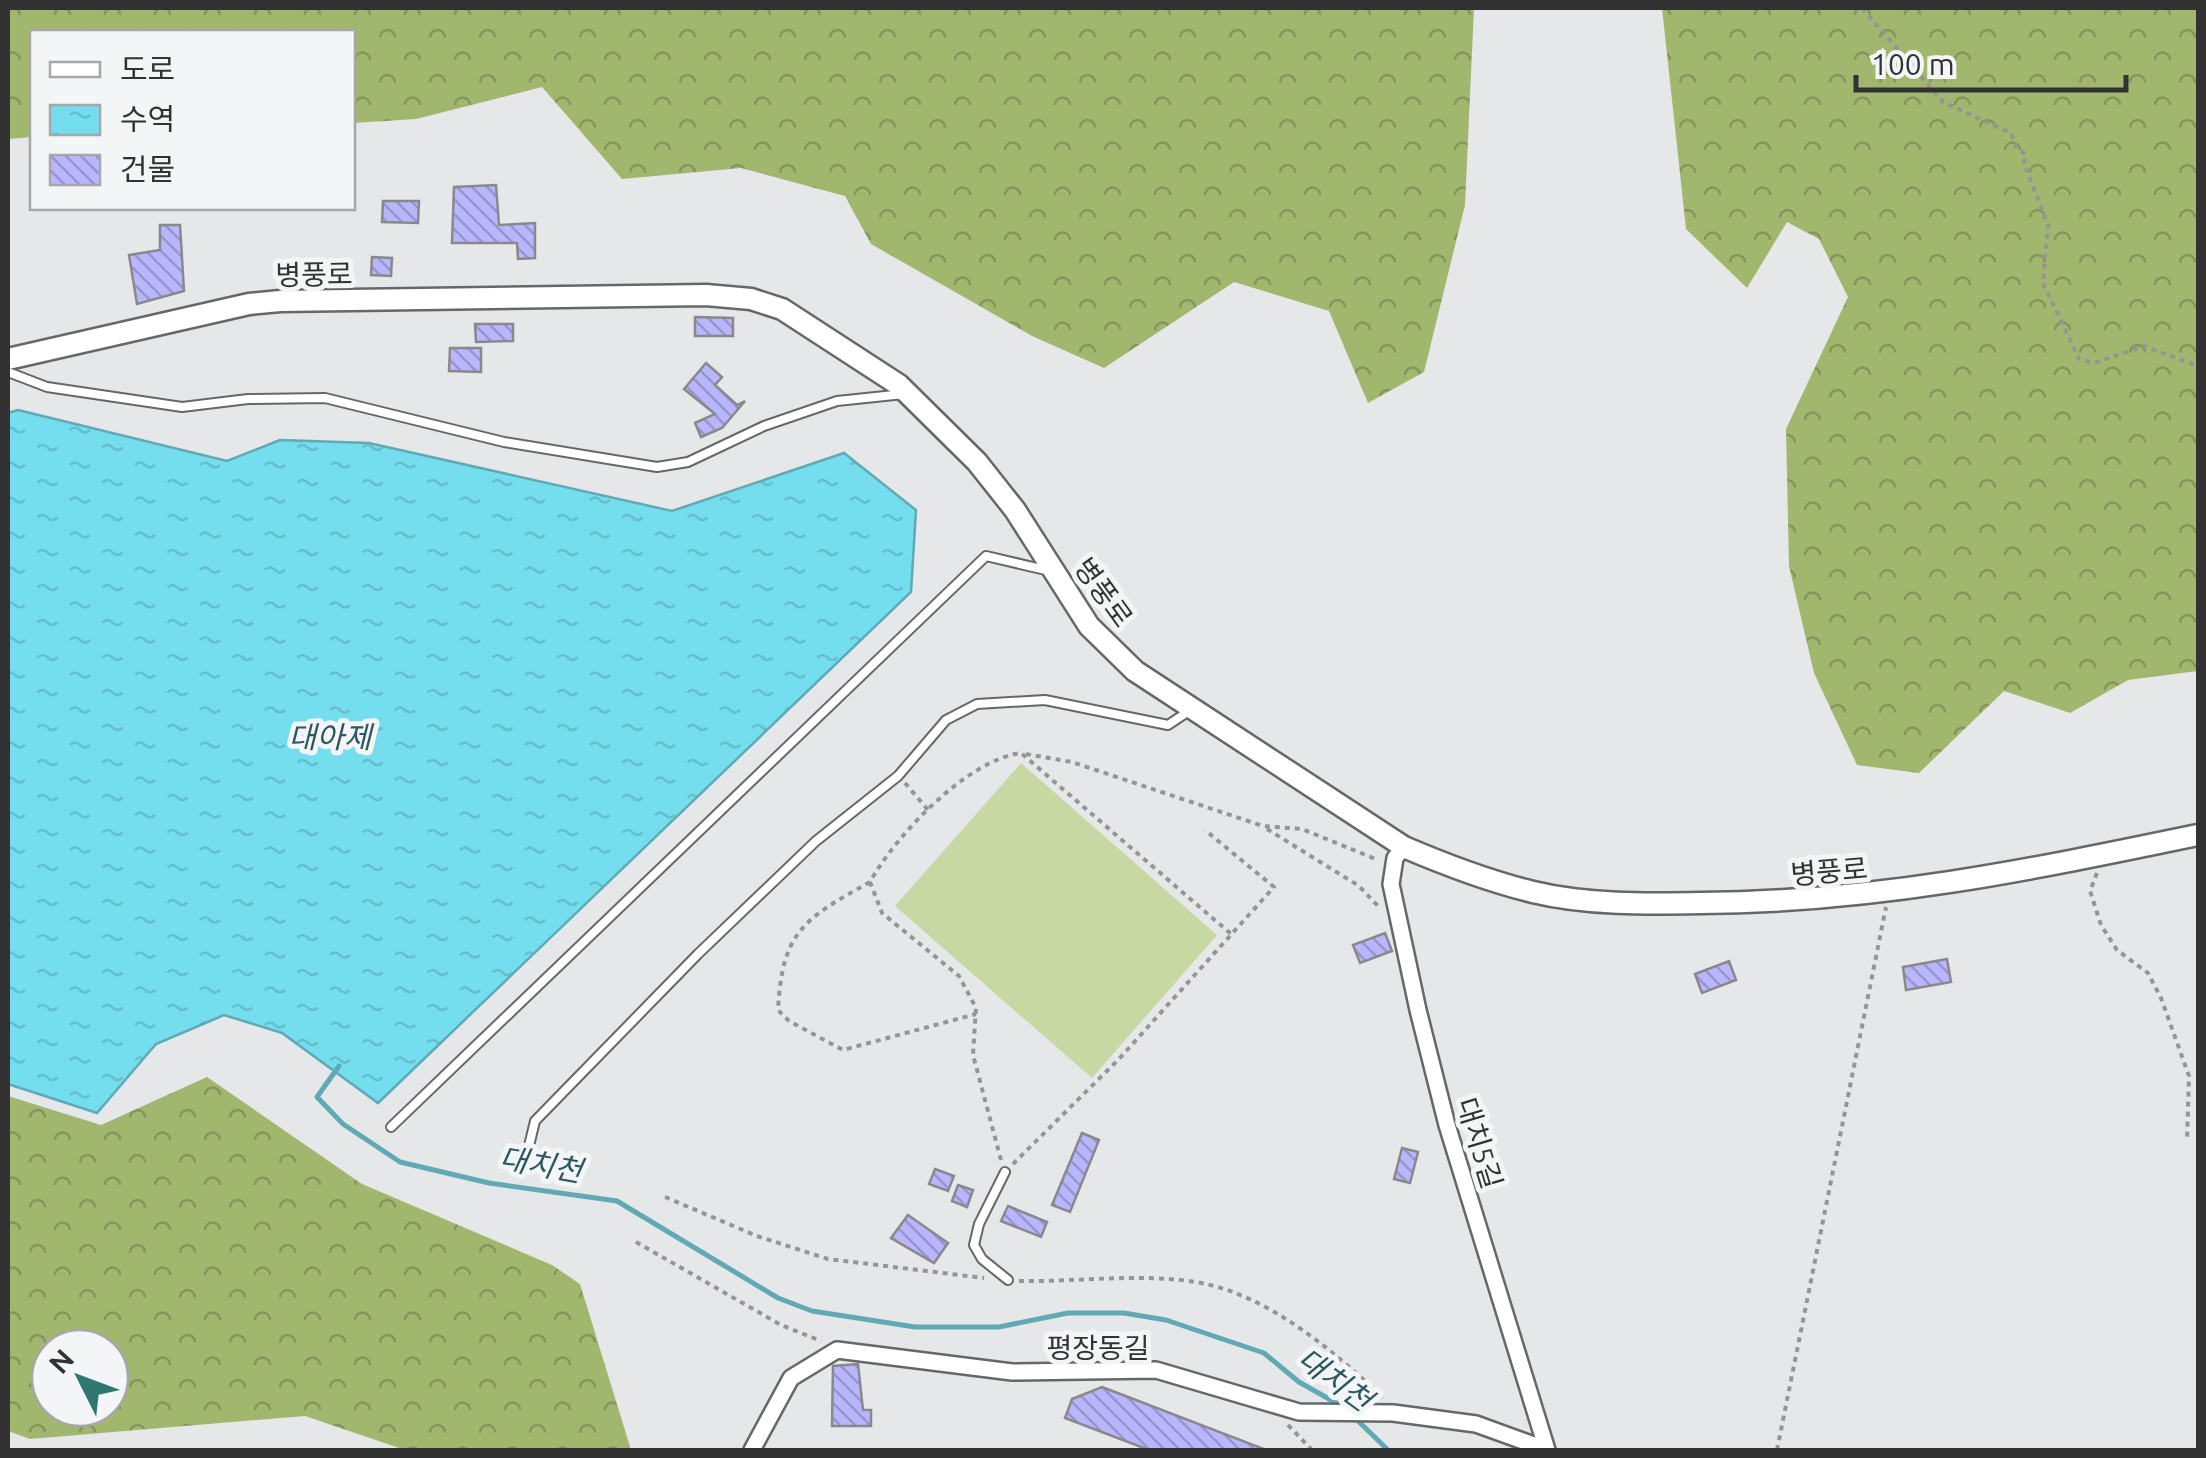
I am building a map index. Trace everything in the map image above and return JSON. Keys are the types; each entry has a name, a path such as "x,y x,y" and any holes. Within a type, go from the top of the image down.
{"main road":[{"name":"병풍로","path":"8,361 249,304 280,301 706,295 751,299 782,309 866,361 908,394 978,462 1107,645 1135,671 1404,846 1484,879 1570,898 1647,904 1739,903 1882,894 1967,883 2198,835"}],"street":[{"name":"대치5길","path":"1404,846 1391,884 1398,929 1447,1124 1546,1450"},
{"name":"평장동길","path":"836,1350 1012,1372 1156,1370 1274,1406 1304,1412 1397,1414 1476,1424 1546,1450"},
{"path":"752,1450 791,1378 836,1350"}],"lane":[{"path":"8,361 47,387 182,408 248,399 325,398 504,442 657,468 688,462 764,426 837,402 908,394"},
{"path":"391,1127 986,556 1054,572"},
{"path":"536,1166 528,1150 535,1121 816,840 898,776 946,720 978,704 1045,700 1168,724 1193,708"},
{"path":"1005,1172 979,1224 974,1245 982,1259 1008,1280"}],"path":[{"path":"1862,8 1942,102 2011,133 2016,147 2026,155 2024,164 2048,225 2043,282 2079,360 2094,363 2144,346 2198,366"},
{"path":"1021,753 1231,934"},
{"path":"976,1014 843,1050 789,1021 778,1010 788,946 804,927 870,882 928,810 1000,756 1021,753 1072,762 1263,826 1359,886 1398,929"},
{"path":"898,776 928,810"},
{"path":"1263,826 1302,829 1394,868"},
{"path":"870,882 882,912 959,976 976,1014 973,1055 1005,1172 1119,1059 1274,887 1205,830"},
{"path":"2104,855 2090,890 2100,924 2117,950 2148,973 2161,998 2189,1076 2187,1140"},
{"path":"1777,1450 1869,982 1887,912 1882,894"},
{"path":"665,1197 757,1236 828,1259 1008,1280 1198,1282 1268,1308 1357,1372 1397,1414"},
{"path":"636,1242 781,1325 836,1350"},
{"path":"1274,1406 1312,1450"}],"green space":[{"path":"8,8 1474,8 1465,205 1424,372 1368,403 1329,311 1234,282 1104,368 1032,336 871,244 845,196 741,168 622,179 542,87 416,119 355,123 355,30 30,30 30,137 8,139"},
{"path":"1662,8 2198,8 2198,671 2128,680 2070,713 2004,691 1919,773 1857,765 1814,673 1789,566 1786,429 1848,297 1819,239 1787,222 1747,288 1686,229"},
{"path":"1021,763 1217,935 1092,1078 895,906"},
{"path":"207,1077 362,1184 552,1265 580,1284 631,1450 405,1450 305,1416 30,1439 8,1431 8,1096 101,1125"}],"water":[{"name":"대아제","path":"18,410 227,461 280,440 369,443 672,511 844,453 916,510 911,592 378,1103 282,1033 224,1015 156,1044 97,1113 8,1084 8,413"}],"building":[{"path":"496,185 499,225 535,223 535,258 518,259 517,243 452,243 454,187"},
{"path":"383,201 419,201 418,223 382,222"},
{"path":"160,225 180,225 184,291 137,304 129,255 160,250"},
{"path":"372,257 392,258 391,276 371,275"},
{"path":"695,317 733,318 733,336 695,336"},
{"path":"475,324 513,324 513,341 476,342"},
{"path":"450,348 481,348 481,372 449,371"},
{"path":"706,363 722,377 715,385 737,405 745,401 722,428 701,437 695,423 715,414 684,389"},
{"path":"1385,933 1392,951 1360,963 1353,945"},
{"path":"1947,959 1951,982 1906,990 1903,967"},
{"path":"1729,961 1736,980 1702,993 1695,974"},
{"path":"1082,1133 1099,1140 1070,1212 1052,1205"},
{"path":"1402,1148 1418,1152 1410,1183 1394,1179"},
{"path":"935,1169 954,1176 948,1191 929,1184"},
{"path":"958,1185 973,1190 967,1207 952,1201"},
{"path":"1008,1206 1047,1222 1041,1237 1001,1221"},
{"path":"908,1215 948,1243 934,1263 891,1238"},
{"path":"858,1364 863,1410 871,1410 871,1426 832,1426 833,1366"},
{"path":"1102,1387 1264,1450 1149,1450 1065,1418 1072,1399"}],"waterway":[{"name":"대치천","path":"339,1066 317,1097 343,1124 400,1162 489,1183 617,1201 778,1298 812,1311 915,1327 999,1327 1068,1313 1124,1313 1166,1320 1264,1353 1299,1382 1345,1408"},
{"name":"대치천","path":"1353,1416 1388,1450"}]}
